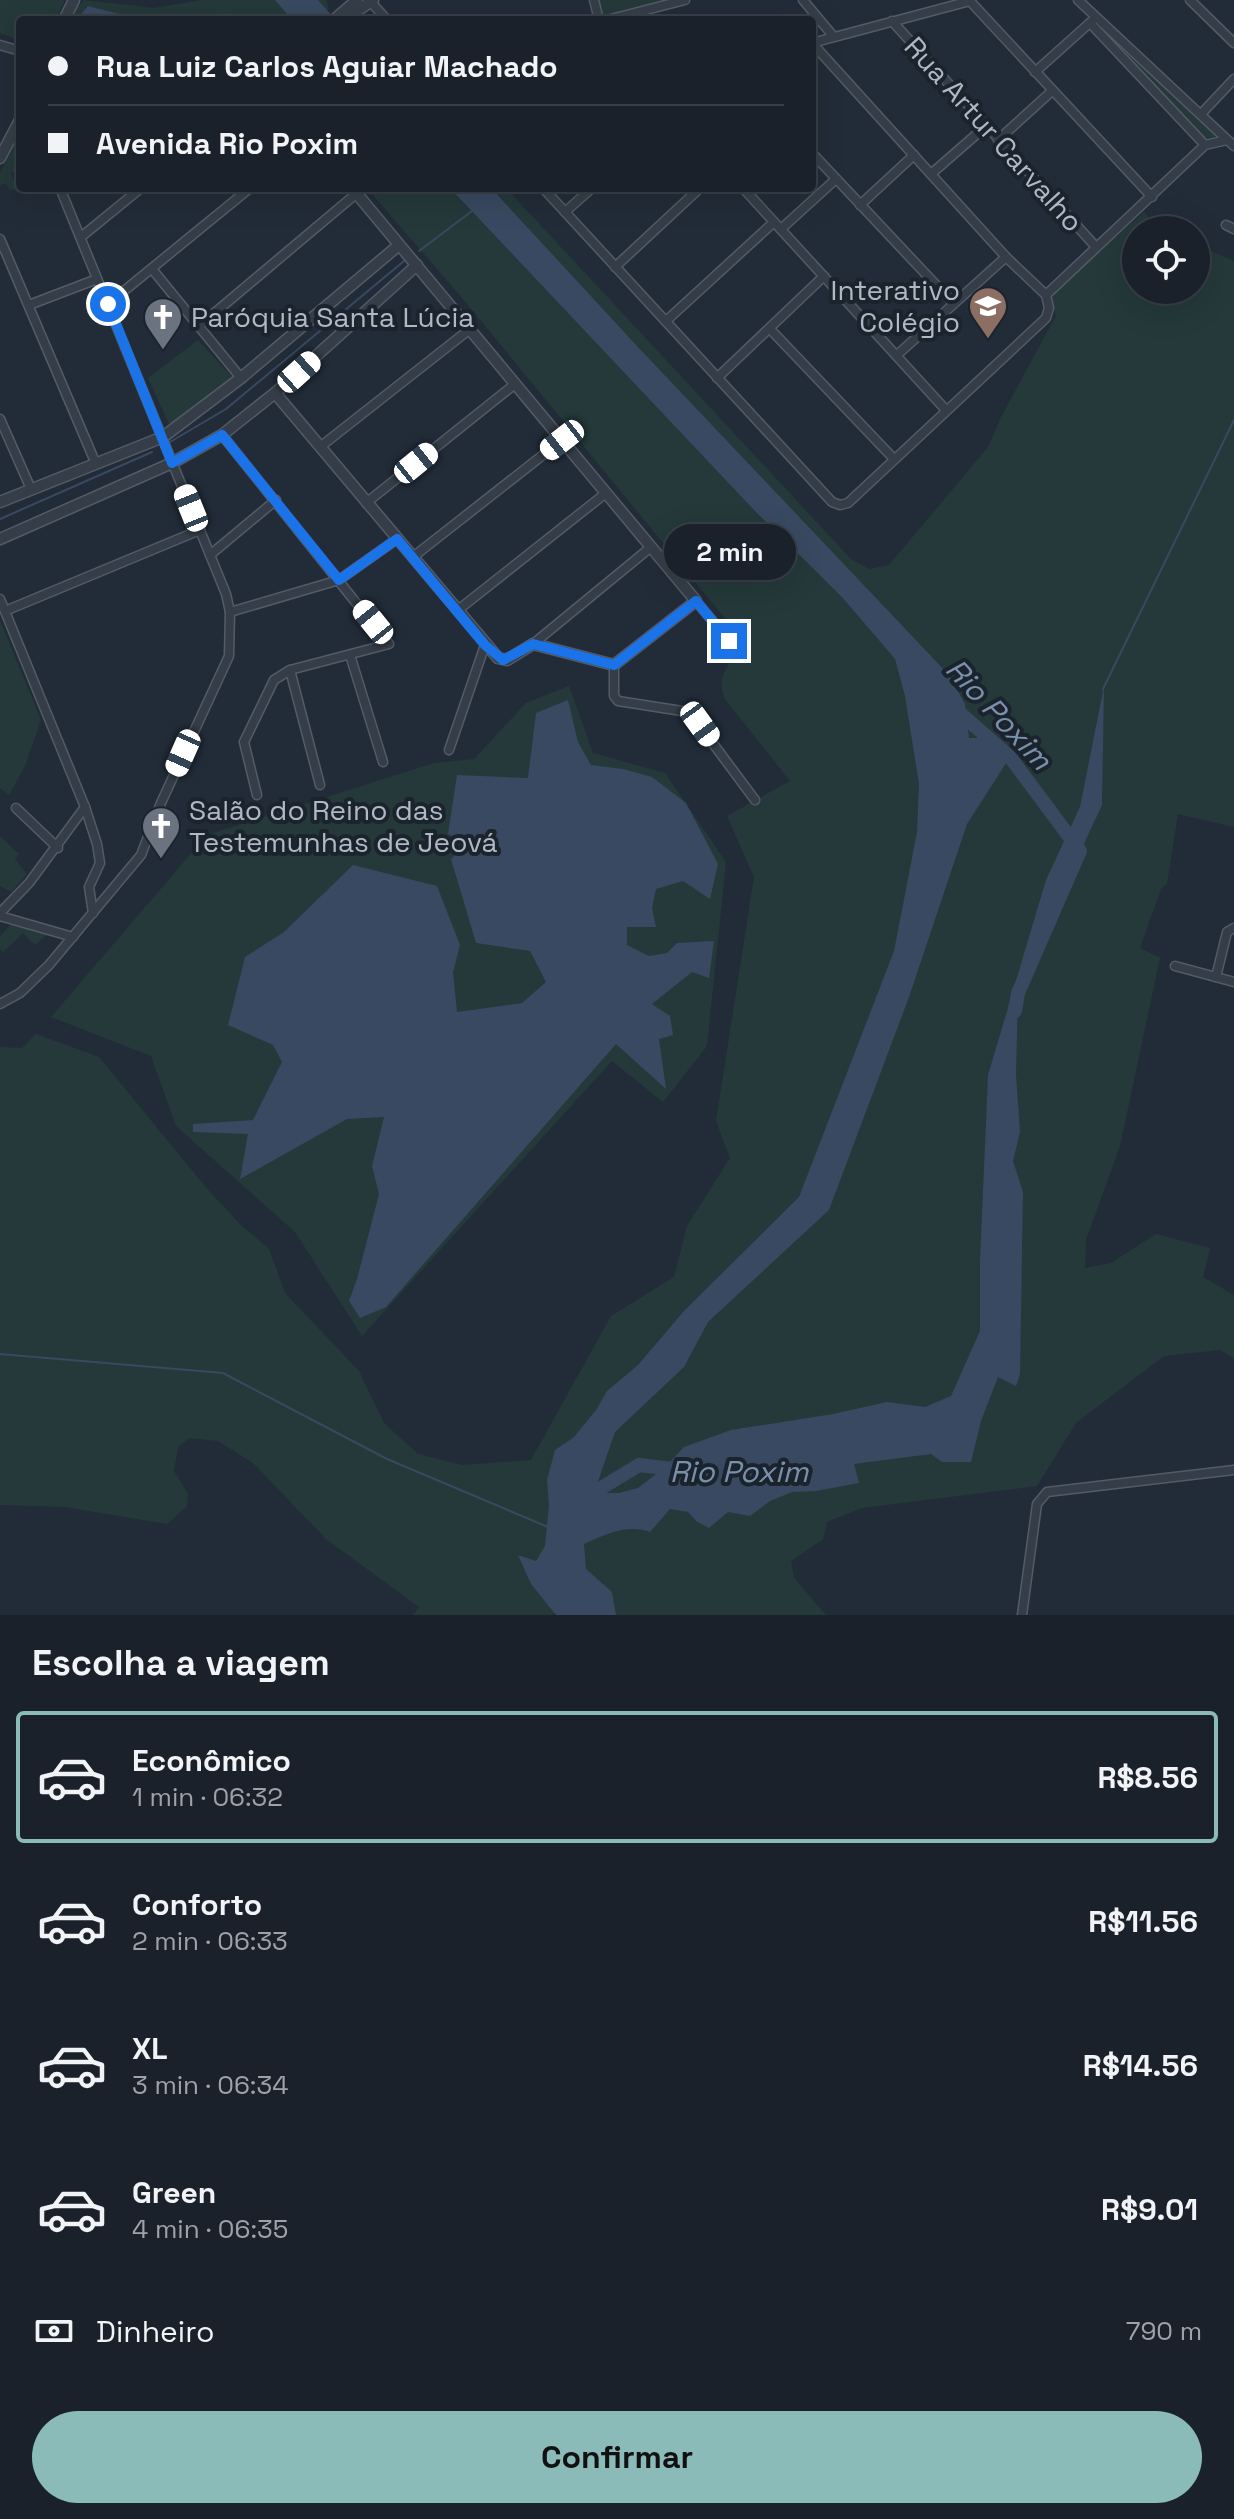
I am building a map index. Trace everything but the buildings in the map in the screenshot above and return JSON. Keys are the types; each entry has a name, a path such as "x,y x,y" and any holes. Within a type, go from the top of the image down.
{"street":[{"path":"345,16 357,0"},
{"path":"345,16 370,0 384,16"},
{"path":"623,16 685,0"},
{"path":"803,0 834,37"},
{"path":"816,42 969,0 1152,197"},
{"path":"1078,0 1205,145"},
{"path":"1190,0 1234,43"},
{"path":"1198,8 1206,0"},
{"path":"1035,72 1093,20"},
{"path":"1093,20 1231,143"},
{"name":"Rua Artur Carvalho","path":"892,21 1096,247"},
{"path":"547,192 832,502 840,505 848,503 945,409 1046,318 1049,308 1046,295 1006,257 816,47"},
{"path":"1201,114 1234,79"},
{"path":"998,140 1052,91"},
{"path":"931,174 986,126"},
{"path":"0,158 16,128"},
{"path":"1046,295 1205,145 1231,143"},
{"path":"860,205 914,155"},
{"path":"816,157 953,303"},
{"path":"666,321 777,225 836,179"},
{"path":"0,1004 20,993 136,863 149,840 161,803 229,656 230,612 210,555 62,192"},
{"path":"81,237 135,192"},
{"path":"108,304 245,192"},
{"path":"199,326 353,192"},
{"path":"355,192 729,641"},
{"path":"565,212 588,192"},
{"path":"615,267 696,192"},
{"path":"747,192 945,409"},
{"path":"0,239 96,464"},
{"path":"0,502 163,437 241,378 399,245"},
{"path":"897,355 1006,257"},
{"path":"0,539 172,463 222,435 275,393 417,265"},
{"path":"152,269 241,378"},
{"path":"717,378 824,276"},
{"path":"29,305 97,279"},
{"path":"320,447 470,329"},
{"path":"770,329 894,459"},
{"path":"366,503 515,384"},
{"path":"275,393 485,645 503,660 533,644 651,547"},
{"path":"0,419 31,489"},
{"path":"222,435 389,644 280,675 269,688 244,742 257,795"},
{"path":"413,557 562,440"},
{"path":"458,610 606,493"},
{"path":"210,555 276,500"},
{"path":"5,611 200,530"},
{"path":"230,612 339,580 397,539"},
{"path":"0,599 85,807 100,863 89,887 93,913"},
{"path":"614,665 696,601"},
{"path":"533,644 614,665"},
{"path":"449,750 485,645"},
{"path":"350,655 383,762"},
{"path":"614,665 614,696 618,701 682,711 694,718 755,800"},
{"path":"290,670 320,785"},
{"path":"73,937 0,914 58,848 85,807"},
{"path":"16,808 58,848"},
{"path":"1216,977 1227,932 1234,928"},
{"path":"1175,966 1234,982"},
{"path":"1022,1615 1037,1504 1047,1492 1234,1470"}],"green space":[{"path":"0,0 65,0 57,16 16,16 16,39 0,33"},
{"path":"84,0 154,8 202,0 326,0 329,8 320,16 76,16 75,11"},
{"path":"597,0 664,0 606,16 602,16"},
{"path":"1099,21 1218,134 1212,139 1201,137 1095,25"},
{"path":"16,143 16,171 11,173 16,189 10,190 6,183 0,185 0,173"},
{"path":"370,192 510,192 851,559 869,569 889,565 988,447 1056,316 1050,296 1122,232 1122,304 1210,304 1210,251 1234,261 1234,827 1178,814 1167,884 1161,889 1140,948 1160,958 1120,1146 1086,1240 1085,1268 1111,1263 1156,1234 1210,1248 1203,1277 1234,1295 1234,1358 1220,1350 1164,1356 1076,1423 1037,1486 862,1508 827,1522 823,1539 791,1561 794,1578 826,1615 567,1615 564,1608 553,1615 413,1615 419,1607 326,1539 253,1463 218,1441 189,1438 178,1447 174,1471 188,1494 187,1506 167,1524 65,1507 0,1505 0,1047 22,1048 36,1034 99,1057 208,1190 269,1249 285,1293 359,1371 384,1423 418,1454 462,1465 531,1460 611,1316 674,1277 687,1226 730,1158 716,1121 754,877 727,816 790,781 725,699 722,679 735,649 732,627 463,299"},
{"path":"198,340 233,378 169,424 148,378"},
{"path":"0,620 41,720 25,766 9,795 0,788"},
{"path":"569,686 593,753 665,773 726,862 707,1046 663,1102 612,1061 362,1336 295,1232 176,1126 151,1056 51,1017 207,835 434,763 474,759 526,703"},
{"path":"0,836 19,854 15,859 27,874 11,892 0,886"},
{"path":"12,923 46,935 35,945 23,933 3,952 0,936"}],"water":[{"path":"275,0 318,0 332,16 289,16"},
{"path":"88,6 134,16 83,16"},
{"path":"221,14 244,16 202,16"},
{"name":"Rio Poxim","path":"454,192 495,192 949,675 965,704 969,738 988,738 1010,757 967,824 909,997 829,1210 708,1322 684,1367 615,1432 594,1493 619,1493 638,1488 684,1447 731,1430 887,1402 925,1407 951,1396 980,1331 988,1075 1046,880 1080,807 1104,686 1102,805 1018,993 1016,1075 1020,1132 1013,1161 1023,1192 1020,1374 1016,1386 998,1377 981,1421 971,1462 942,1462 931,1454 854,1464 859,1483 792,1492 770,1501 750,1516 728,1512 709,1528 688,1512 670,1509 650,1532 625,1530 584,1544 586,1569 612,1592 616,1615 556,1615 531,1584 518,1555 536,1561 545,1546 549,1505 547,1480 555,1450 574,1437 607,1391 638,1365 684,1311 799,1197 894,951 917,832 919,784 905,696 895,659 842,597 754,510"},
{"path":"568,700 578,742 591,765 652,777 686,803 718,864 710,899 683,881 656,889 652,908 656,927 627,927 627,945 649,956 667,953 677,943 714,941 709,978 692,972 652,1004 670,1016 673,1035 659,1039 666,1089 616,1044 386,1307 360,1318 349,1301 379,1194 372,1166 384,1117 347,1119 240,1179 248,1134 193,1132 193,1124 253,1120 282,1062 273,1045 228,1025 245,957 284,932 353,865 437,886 460,945 453,972 457,1012 522,1003 546,982 530,951 476,943 451,859 468,842 448,834 457,775 528,778 536,713"}],"waterway":[{"path":"419,251 472,211"},
{"path":"170,442 226,409 404,261"},
{"path":"1103,689 1234,420"},
{"path":"0,519 152,452"},
{"name":"Rio Poxim","path":"952,706 1010,757 1080,851 1018,993 1015,1011"},
{"path":"0,1354 223,1373 387,1459 548,1527"},
{"name":"Rio Poxim","path":"580,1506 593,1493 639,1465 682,1470"}],"place":[{"name":"Interativo Colégio","path":"988,340"},
{"name":"Paróquia Santa Lúcia","path":"163,351"},
{"name":"Salão do Reino das Testemunhas de Jeová","path":"161,860"}],"route":[{"path":"108,304 172,463 222,435 339,580 397,539 494,656 503,660 533,644 614,665 696,601 729,641"}]}
